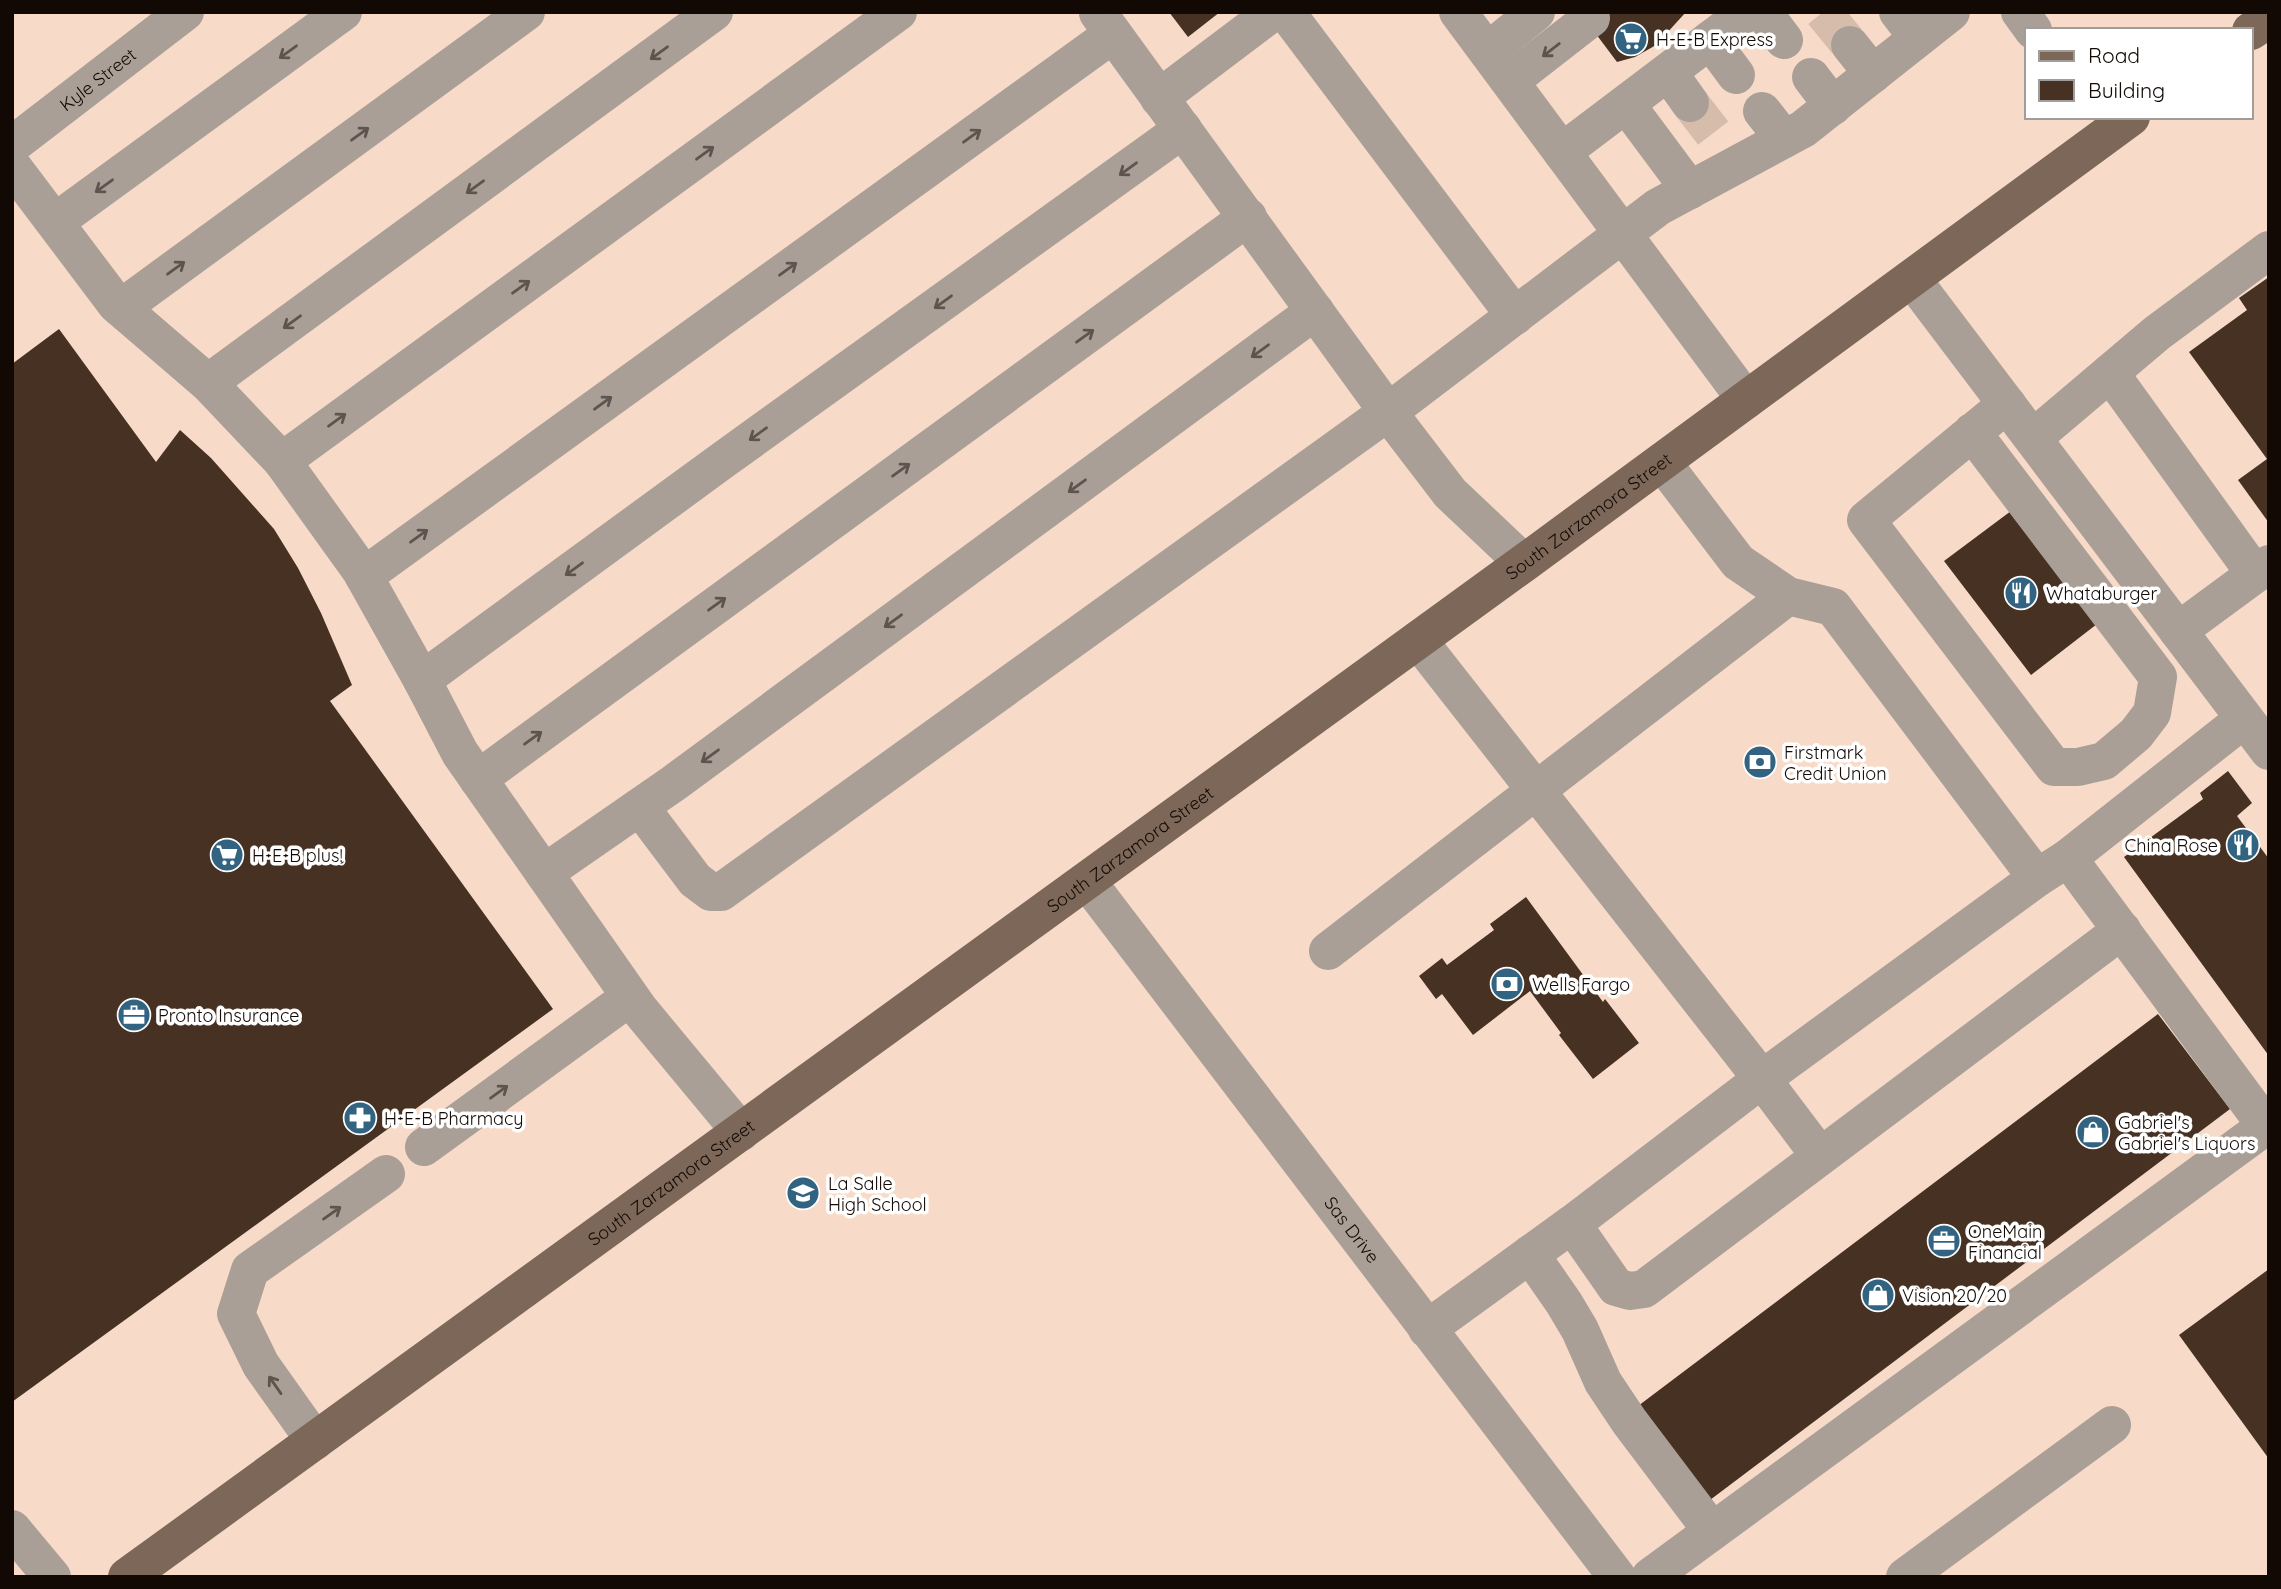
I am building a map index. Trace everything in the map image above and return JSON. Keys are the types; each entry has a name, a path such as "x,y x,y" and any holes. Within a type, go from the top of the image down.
{"main road":[{"path":"2253,30 2269,19"},
{"name":"South Zarzamora Street","path":"127,1577 1912,279 2112,123"}],"street":[{"name":"Kyle Street","path":"12,145 185,12"},
{"path":"55,222 343,12"},
{"path":"121,308 526,12"},
{"path":"208,383 714,12"},
{"path":"282,461 898,12"},
{"path":"1159,98 1273,12"},
{"path":"1286,12 1515,316"},
{"path":"1458,12 1746,400"},
{"path":"1499,66 1536,12"},
{"path":"1562,152 1747,12"},
{"path":"640,807 695,880 711,892 721,892 1388,412 1658,207 1689,190 1729,153 1773,125 1804,129 1822,91 1908,25 1951,12"},
{"path":"2020,12 2032,28"},
{"path":"1499,66 1591,18"},
{"path":"364,576 1105,23 1450,493 1524,563"},
{"path":"1710,40 1736,75"},
{"path":"1668,72 1690,103"},
{"path":"1626,104 1689,190"},
{"path":"422,680 1183,129"},
{"path":"12,166 121,308 208,383 282,461 364,576 460,752 478,779 631,997 741,1132"},
{"path":"478,779 1248,218"},
{"path":"2033,438 2157,333 2269,250"},
{"path":"1912,279 2269,751"},
{"path":"544,873 640,807 1315,311"},
{"path":"2110,373 2262,569 2178,631"},
{"path":"1972,432 2158,677 2152,713 2136,734 2104,761 2054,767 1866,520 1972,432 2007,404"},
{"path":"1650,1577 2266,1126 2122,930 2052,868 1833,607 1788,596 1738,562 1662,462"},
{"path":"1328,951 1788,596"},
{"path":"1418,640 1820,1156"},
{"path":"1427,1329 1572,1224 1762,1079 2052,868 2244,719"},
{"name":"Sas Drive","path":"1087,881 1617,1577"},
{"path":"1572,1224 1616,1287 1630,1291 1644,1289 2122,930"},
{"path":"424,1147 631,997"},
{"path":"314,1441 261,1365 236,1314 250,1270 386,1174"},
{"path":"1530,1254 1580,1331 1603,1382 1712,1531"},
{"path":"1905,1577 2112,1425"},
{"path":"12,1530 52,1577"}],"building":[{"path":"1169,12 1220,12 1188,37"},
{"name":"H-E-B Express","path":"1587,12 1686,12 1656,45 1635,57 1617,62 1596,34"},
{"path":"2269,277 2269,523 2238,480 2267,459 2189,352 2247,310 2239,298"},
{"name":"H-E-B plus!","path":"59,329 156,462 180,430 211,458 274,529 321,613 352,685 330,701 553,1009 12,1402 12,364"},
{"name":"Whataburger","path":"2011,511 2097,624 2031,675 1944,561"},
{"path":"2228,771 2252,803 2237,816 2269,859 2269,1056 2124,857 2203,799 2200,793"},
{"name":"Wells Fargo","path":"1526,897 1603,1002 1605,999 1639,1043 1593,1079 1530,991 1473,1035 1442,994 1436,999 1419,976 1442,958 1447,965 1494,930 1490,924"},
{"path":"2158,1014 2230,1109 1710,1500 1638,1406"},
{"path":"2269,1269 2269,1459 2179,1335"}],"tunnel":[{"path":"1823,12 1850,45"},
{"path":"1690,103 1720,142"}],"place":[{"name":"H-E-B Express","path":"1631,39"},
{"name":"Whataburger","path":"2021,593"},
{"name":"Firstmark Credit Union","path":"1760,762"},
{"name":"China Rose","path":"2243,845"},
{"name":"H-E-B plus!","path":"227,855"},
{"name":"Wells Fargo","path":"1507,984"},
{"name":"Pronto Insurance","path":"134,1015"},
{"name":"H-E-B Pharmacy","path":"360,1118"},
{"name":"Gabriel's Gabriel's Liquors","path":"2093,1132"},
{"name":"La Salle High School","path":"803,1193"},
{"name":"OneMain Financial","path":"1944,1241"},
{"name":"Vision 20/20","path":"1878,1295"}]}
